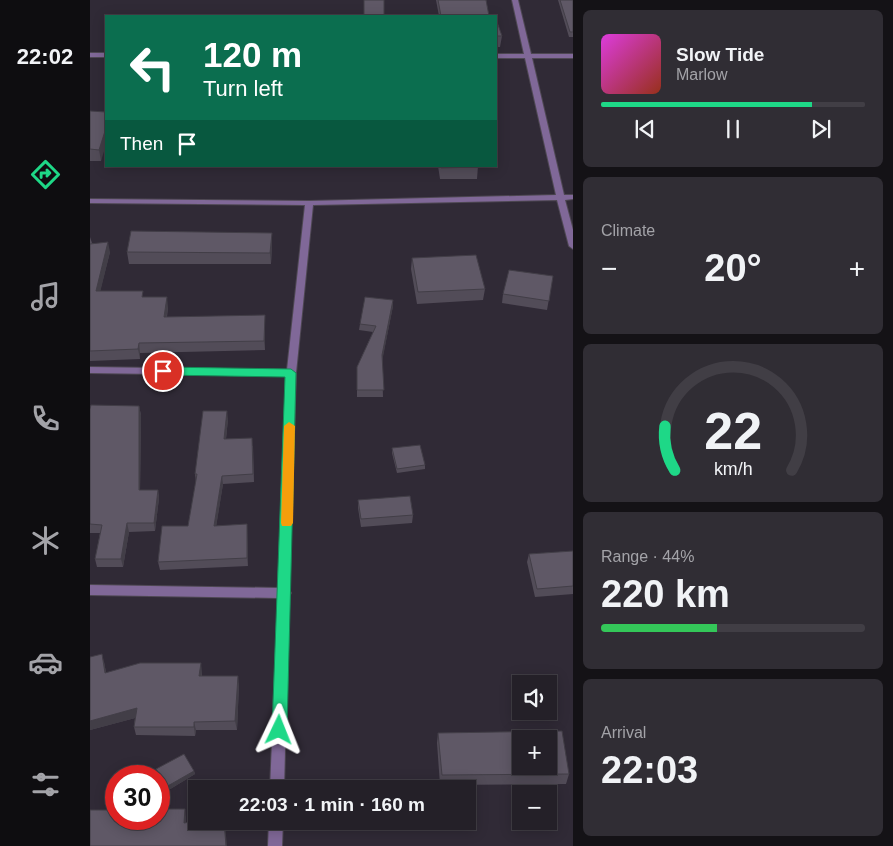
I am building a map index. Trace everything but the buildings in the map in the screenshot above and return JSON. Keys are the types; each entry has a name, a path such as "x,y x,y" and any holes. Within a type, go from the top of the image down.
{"street":[{"path":"515,0 573,246"},
{"path":"90,55 105,55"},
{"path":"497,56 573,56"},
{"path":"90,201 309,203 573,197"},
{"path":"277,780 291,373 309,203"},
{"path":"90,370 291,373"},
{"path":"90,590 285,592"},
{"path":"275,846 276,830"}],"slow traffic":[{"path":"287,523 289,426"}],"route":[{"path":"163,371 291,373 279,730"}]}
